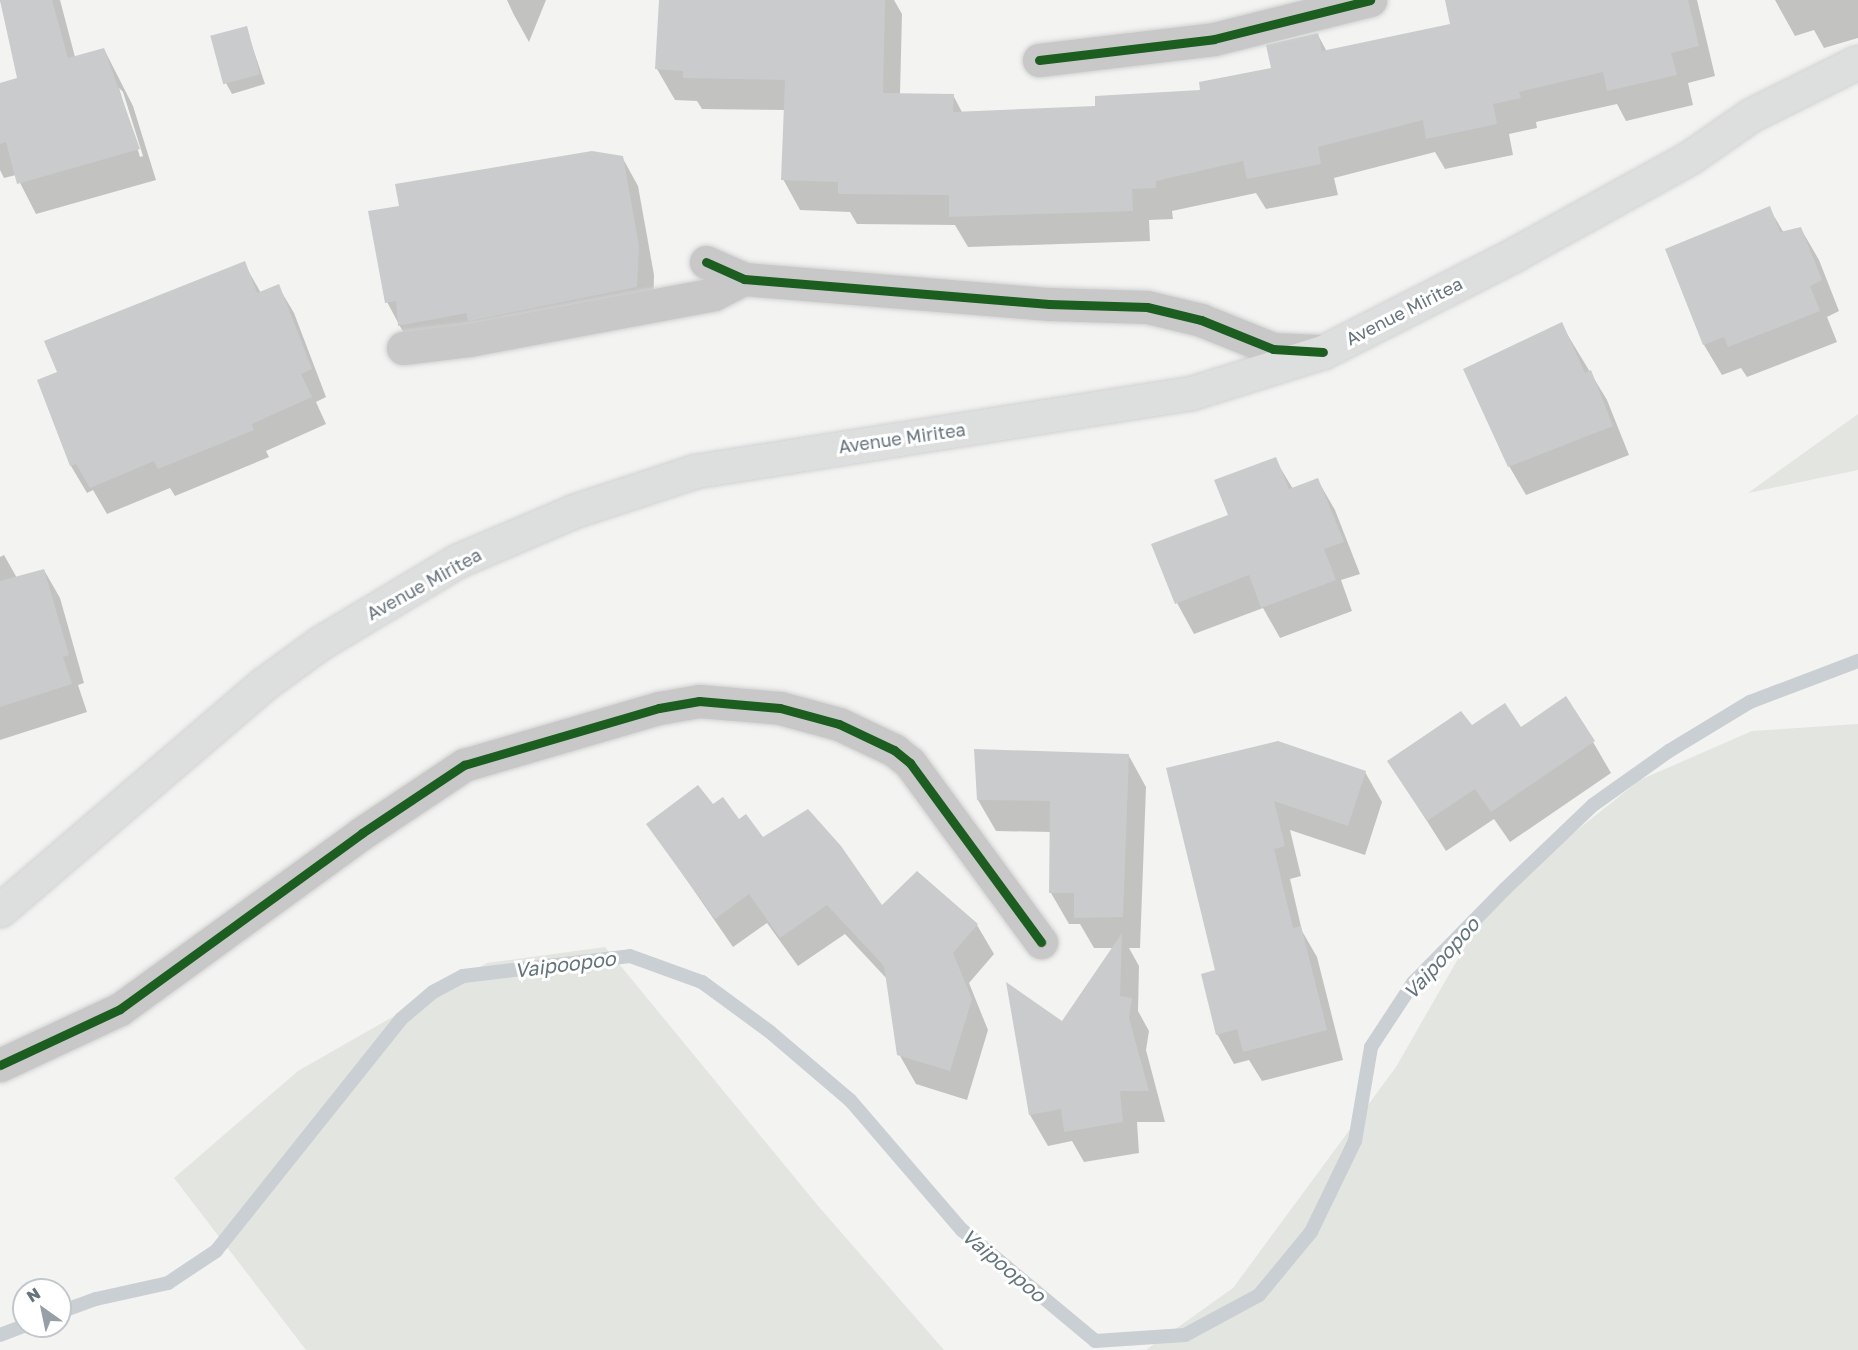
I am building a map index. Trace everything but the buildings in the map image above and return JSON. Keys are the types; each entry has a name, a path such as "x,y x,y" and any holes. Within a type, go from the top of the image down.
{"main road":[{"name":"Avenue Miritea","path":"0,910 212,725 320,643 457,561 574,511 696,471 1180,395 1323,351 1515,254 1689,158 1751,115 1858,62"}],"street":[{"path":"1039,60 1214,39 1370,0"},
{"path":"706,262 744,279 1049,304 1147,307 1202,320 1273,349 1323,351"},
{"path":"403,348 480,338 714,294 744,279"},
{"path":"0,1065 120,1009 362,833 464,765 659,708 699,701 780,708 839,724 894,750 910,763 1041,942"}],"shaded area":[{"path":"1858,414 1858,470 1748,493"},
{"path":"1858,724 1858,1350 1146,1350 1233,1288 1396,1067 1494,896 1640,780 1752,731"},
{"path":"605,947 819,1207 944,1350 306,1350 174,1178 298,1071 487,963"}],"waterway":[{"name":"Vaipoopoo","path":"72,1308 96,1299 168,1283 216,1251 401,1019 433,992 463,976 630,956 702,982 770,1032 850,1100 962,1230 1095,1341 1185,1335 1259,1295 1311,1232 1355,1141 1371,1047 1413,983 1505,889 1593,805 1669,751 1750,702 1858,661"},
{"name":"Vaipoopoo","path":"0,1335 12,1330"}],"cycle path":[{"path":"1039,60 1214,39 1370,0"},
{"path":"706,262 744,279 1049,304 1147,307 1201,320 1273,349 1323,352"},
{"path":"0,1065 120,1009 362,833 464,765 659,708 699,701 780,708 839,724 894,750 910,763 1041,942"}]}
